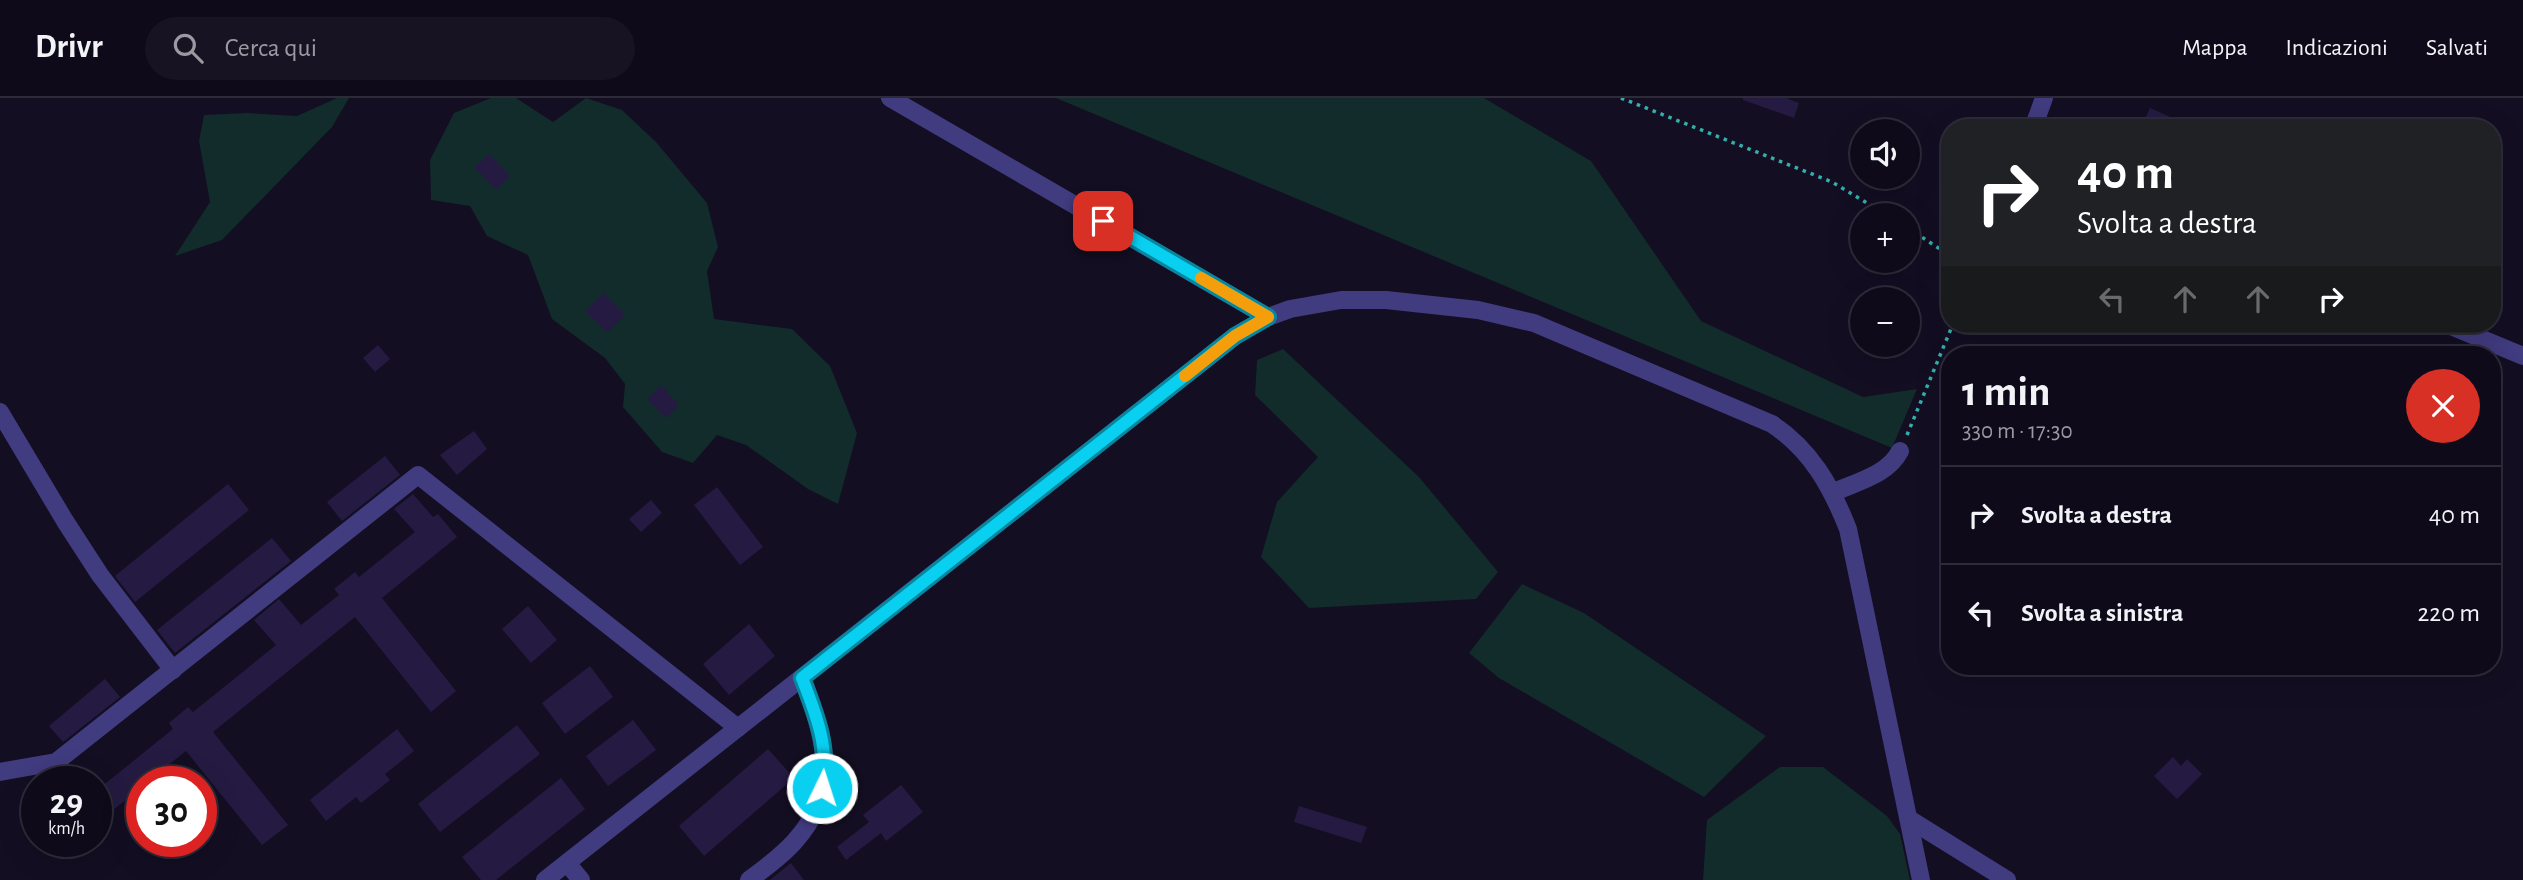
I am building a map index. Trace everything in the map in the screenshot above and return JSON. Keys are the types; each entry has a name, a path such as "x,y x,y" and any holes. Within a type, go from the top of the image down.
{"street":[{"path":"890,98 1268,317"},
{"path":"2036,119 2044,98"},
{"path":"545,880 1235,336 1268,317 1308,304 1341,300 1386,300 1466,308 1520,319 1772,424 1786,433 1805,452 1832,493 1848,529 1921,880"},
{"path":"2468,333 2499,346"},
{"path":"2501,347 2523,356"},
{"path":"0,412 100,575 173,670"},
{"path":"1832,493 1890,466 1900,451"},
{"path":"0,772 56,762 418,475 738,728"},
{"path":"749,880 796,841 808,823 820,796 825,767 824,748 820,728 802,678"},
{"path":"1909,819 2007,880"},
{"path":"567,863 581,880"}],"path":[{"path":"1621,98 1630,99 1832,182 1867,203"},
{"path":"1920,236 1941,250"},
{"path":"1900,451 1941,353"}],"green space":[{"path":"337,98 349,98 332,127 222,240 175,256 210,202 199,141 204,115 247,113 297,116"},
{"path":"491,98 516,98 553,122 586,98 622,110 656,142 707,203 718,247 707,271 714,319 792,329 830,366 857,433 838,504 808,489 746,445 717,435 693,463 662,452 623,407 625,384 605,358 552,319 528,255 487,236 470,206 431,200 430,160 454,113"},
{"path":"1056,98 1484,98 1591,161 1701,321 1863,397 1917,389 1892,448"},
{"path":"1283,349 1419,477 1498,572 1476,599 1309,608 1261,557 1277,502 1318,457 1255,395 1257,360"},
{"path":"1522,584 1584,613 1766,736 1704,797 1499,678 1469,653"},
{"path":"1780,767 1823,767 1887,816 1900,834 1910,880 1703,880 1707,820"}],"building":[{"path":"1743,98 1786,98 1799,103 1794,118"},
{"path":"2150,108 2175,119 2145,119"},
{"path":"489,154 510,176 496,190 474,168"},
{"path":"604,293 625,315 607,333 585,311"},
{"path":"378,345 390,359 375,372 363,358"},
{"path":"661,385 679,405 666,418 647,399"},
{"path":"474,431 487,449 457,475 440,455"},
{"path":"385,456 400,475 342,521 327,502"},
{"path":"228,484 249,510 135,602 115,576"},
{"path":"717,487 763,547 740,565 694,505"},
{"path":"413,494 433,517 438,514 457,537 382,598 456,691 431,712 355,617 213,732 288,825 262,845 217,789 217,766 198,766 186,751 167,766 127,766 173,729 169,723 188,707 193,712 276,645 254,620 279,599 301,625 339,595 334,589 355,572 359,577 415,532 394,509"},
{"path":"651,500 662,513 641,532 629,519"},
{"path":"272,538 291,561 175,653 157,630"},
{"path":"528,606 557,640 531,663 502,629"},
{"path":"749,624 775,656 729,695 703,664"},
{"path":"590,666 613,697 565,734 542,703"},
{"path":"105,679 120,697 63,742 49,726"},
{"path":"633,720 656,750 608,786 586,756"},
{"path":"517,725 540,754 440,832 418,804"},
{"path":"397,729 414,751 385,774 390,780 361,803 356,797 326,821 310,800"},
{"path":"768,749 794,778 704,856 679,826"},
{"path":"2173,757 2181,766 2187,759 2202,774 2177,799 2154,776"},
{"path":"126,767 126,800 112,811 112,778"},
{"path":"561,778 585,809 496,880 481,880 462,857"},
{"path":"901,785 923,812 886,841 881,833 846,860 837,847 869,822 863,815"},
{"path":"1299,806 1367,827 1361,843 1294,822"},
{"path":"791,863 804,880 770,880"}],"slow traffic":[{"path":"1185,376 1235,336 1268,317 1201,278"}],"route":[{"path":"822,788 825,767 822,737 802,678 1235,336 1268,317 1103,221"}]}
